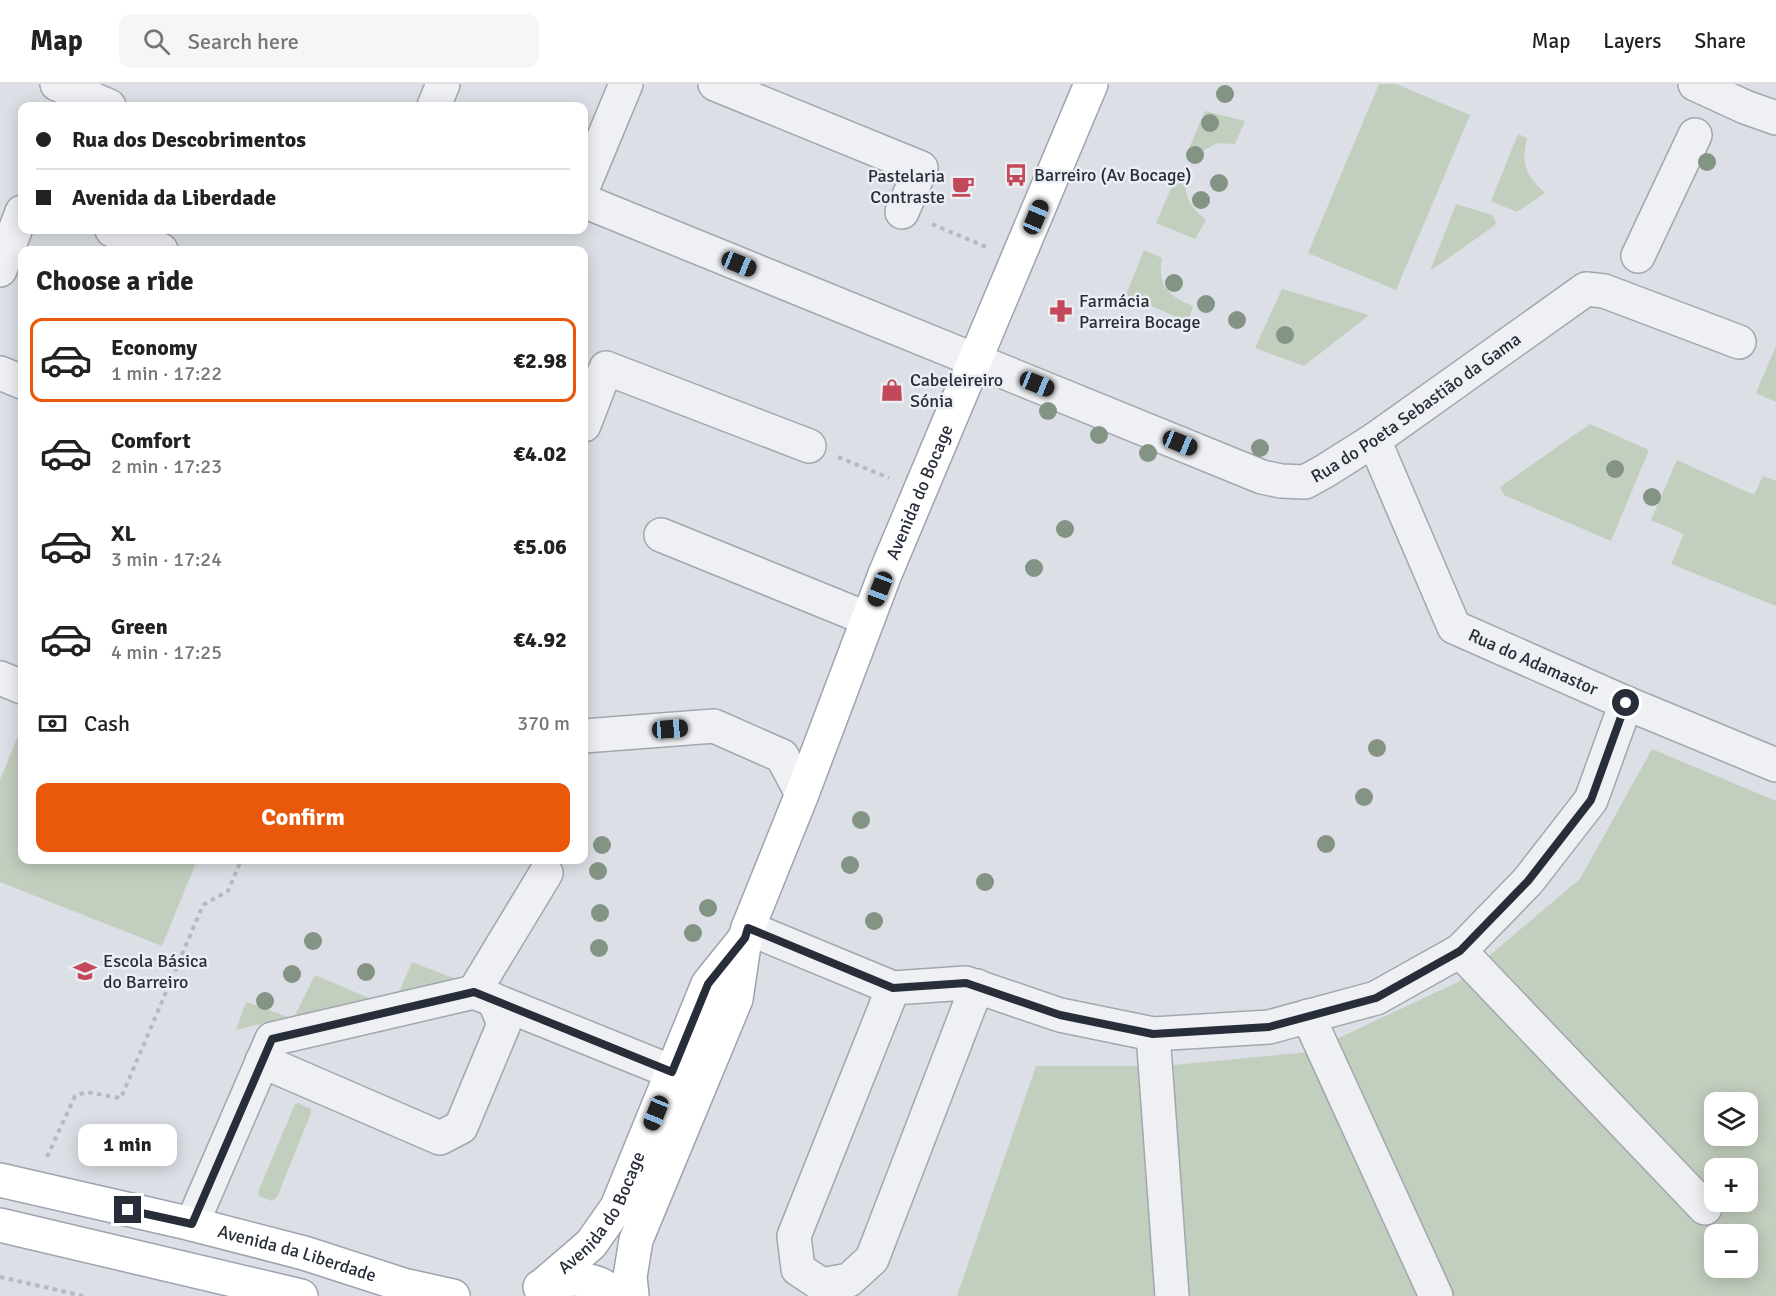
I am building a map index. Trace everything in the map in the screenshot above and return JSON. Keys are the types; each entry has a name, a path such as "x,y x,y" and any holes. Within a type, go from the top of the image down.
{"main road":[{"name":"Avenida do Bocage","path":"632,1296 630,1276 636,1240 736,999 746,933 920,491 1091,84"},
{"name":"Avenida do Bocage","path":"535,1291 591,1244 617,1207 708,984 746,933"},
{"name":"Avenida da Liberdade","path":"0,1180 192,1224 304,1253 403,1285 453,1296"},
{"path":"0,1225 301,1296"},
{"path":"535,1291 559,1280 578,1279 596,1283 616,1296"}],"street":[{"path":"436,102 443,84"},
{"path":"588,175 626,84"},
{"path":"715,84 921,168 902,212"},
{"path":"1695,84 1745,107 1776,118"},
{"path":"64,93 95,102"},
{"path":"1638,256 1695,135"},
{"name":"Rua do Poeta Sebastião da Gama","path":"588,203 1262,477 1281,481 1305,482 1374,440 1586,288 1604,291 1738,342"},
{"path":"0,270 18,223"},
{"path":"122,234 151,246"},
{"path":"588,415 606,368 809,446"},
{"path":"0,373 18,380"},
{"name":"Rua do Adamastor","path":"1374,440 1454,627 1626,703 1776,765"},
{"path":"661,535 868,619"},
{"path":"0,678 18,685"},
{"path":"746,933 893,988 966,983 1060,1015 1153,1034 1269,1027 1376,998 1460,951 1528,881 1591,800 1626,703"},
{"path":"588,736 714,726 782,756 802,795"},
{"path":"484,996 546,873"},
{"path":"1460,951 1704,1207"},
{"path":"893,988 794,1236 798,1269 822,1284 849,1280 872,1259 976,986"},
{"path":"262,1061 440,1138 461,1127 504,1024 484,996"},
{"path":"192,1224 272,1039 484,996 672,1072"},
{"path":"1308,1016 1436,1296"},
{"path":"1153,1034 1173,1296"}],"path":[{"path":"902,212 1017,261"},
{"path":"809,446 920,491"},
{"path":"43,1167 75,1096 86,1092 121,1098 203,905 228,891 239,864"},
{"path":"0,1277 83,1296"}],"green space":[{"path":"1379,84 1396,84 1470,115 1396,290 1308,253"},
{"path":"1205,111 1245,121 1235,144 1217,143 1194,156 1187,153"},
{"path":"1518,134 1527,138 1524,155 1526,168 1545,193 1517,212 1491,201"},
{"path":"1178,172 1186,176 1185,183 1189,201 1206,220 1195,239 1156,223"},
{"path":"1456,204 1492,215 1496,222 1494,226 1430,271"},
{"path":"1144,250 1162,258 1161,276 1171,294 1193,306 1188,322 1126,295"},
{"path":"1282,289 1369,315 1304,366 1255,348"},
{"path":"1776,346 1776,402 1756,393"},
{"path":"1590,424 1649,450 1611,541 1504,495 1500,487"},
{"path":"1677,460 1754,495 1763,476 1776,481 1776,606 1671,564 1684,534 1651,520"},
{"path":"18,738 18,864 195,864 162,946 0,882 0,780"},
{"path":"1652,749 1776,801 1776,1296 957,1296 1036,1066 1164,1066 1309,1052 1458,982 1580,879"},
{"path":"412,962 453,978 454,982 399,992"},
{"path":"315,975 371,999 294,1017"},
{"path":"246,1002 288,1017 236,1030"},
{"path":"298,1103 311,1109 311,1113 277,1197 272,1201 259,1196 258,1192 295,1104"}],"place":[{"name":"Barreiro (Av Bocage)","path":"1016,175"},
{"name":"Pastelaria Contraste","path":"963,186"},
{"name":"Farmácia Parreira Bocage","path":"1061,311"},
{"name":"Cabeleireiro Sónia","path":"892,390"},
{"name":"Escola Básica do Barreiro","path":"85,971"}],"route":[{"path":"128,1210 192,1224 272,1039 474,992 672,1072 708,984 745,938 748,928 893,988 966,983 1060,1015 1153,1034 1269,1027 1376,998 1460,951 1528,881 1591,800 1626,703"}]}
